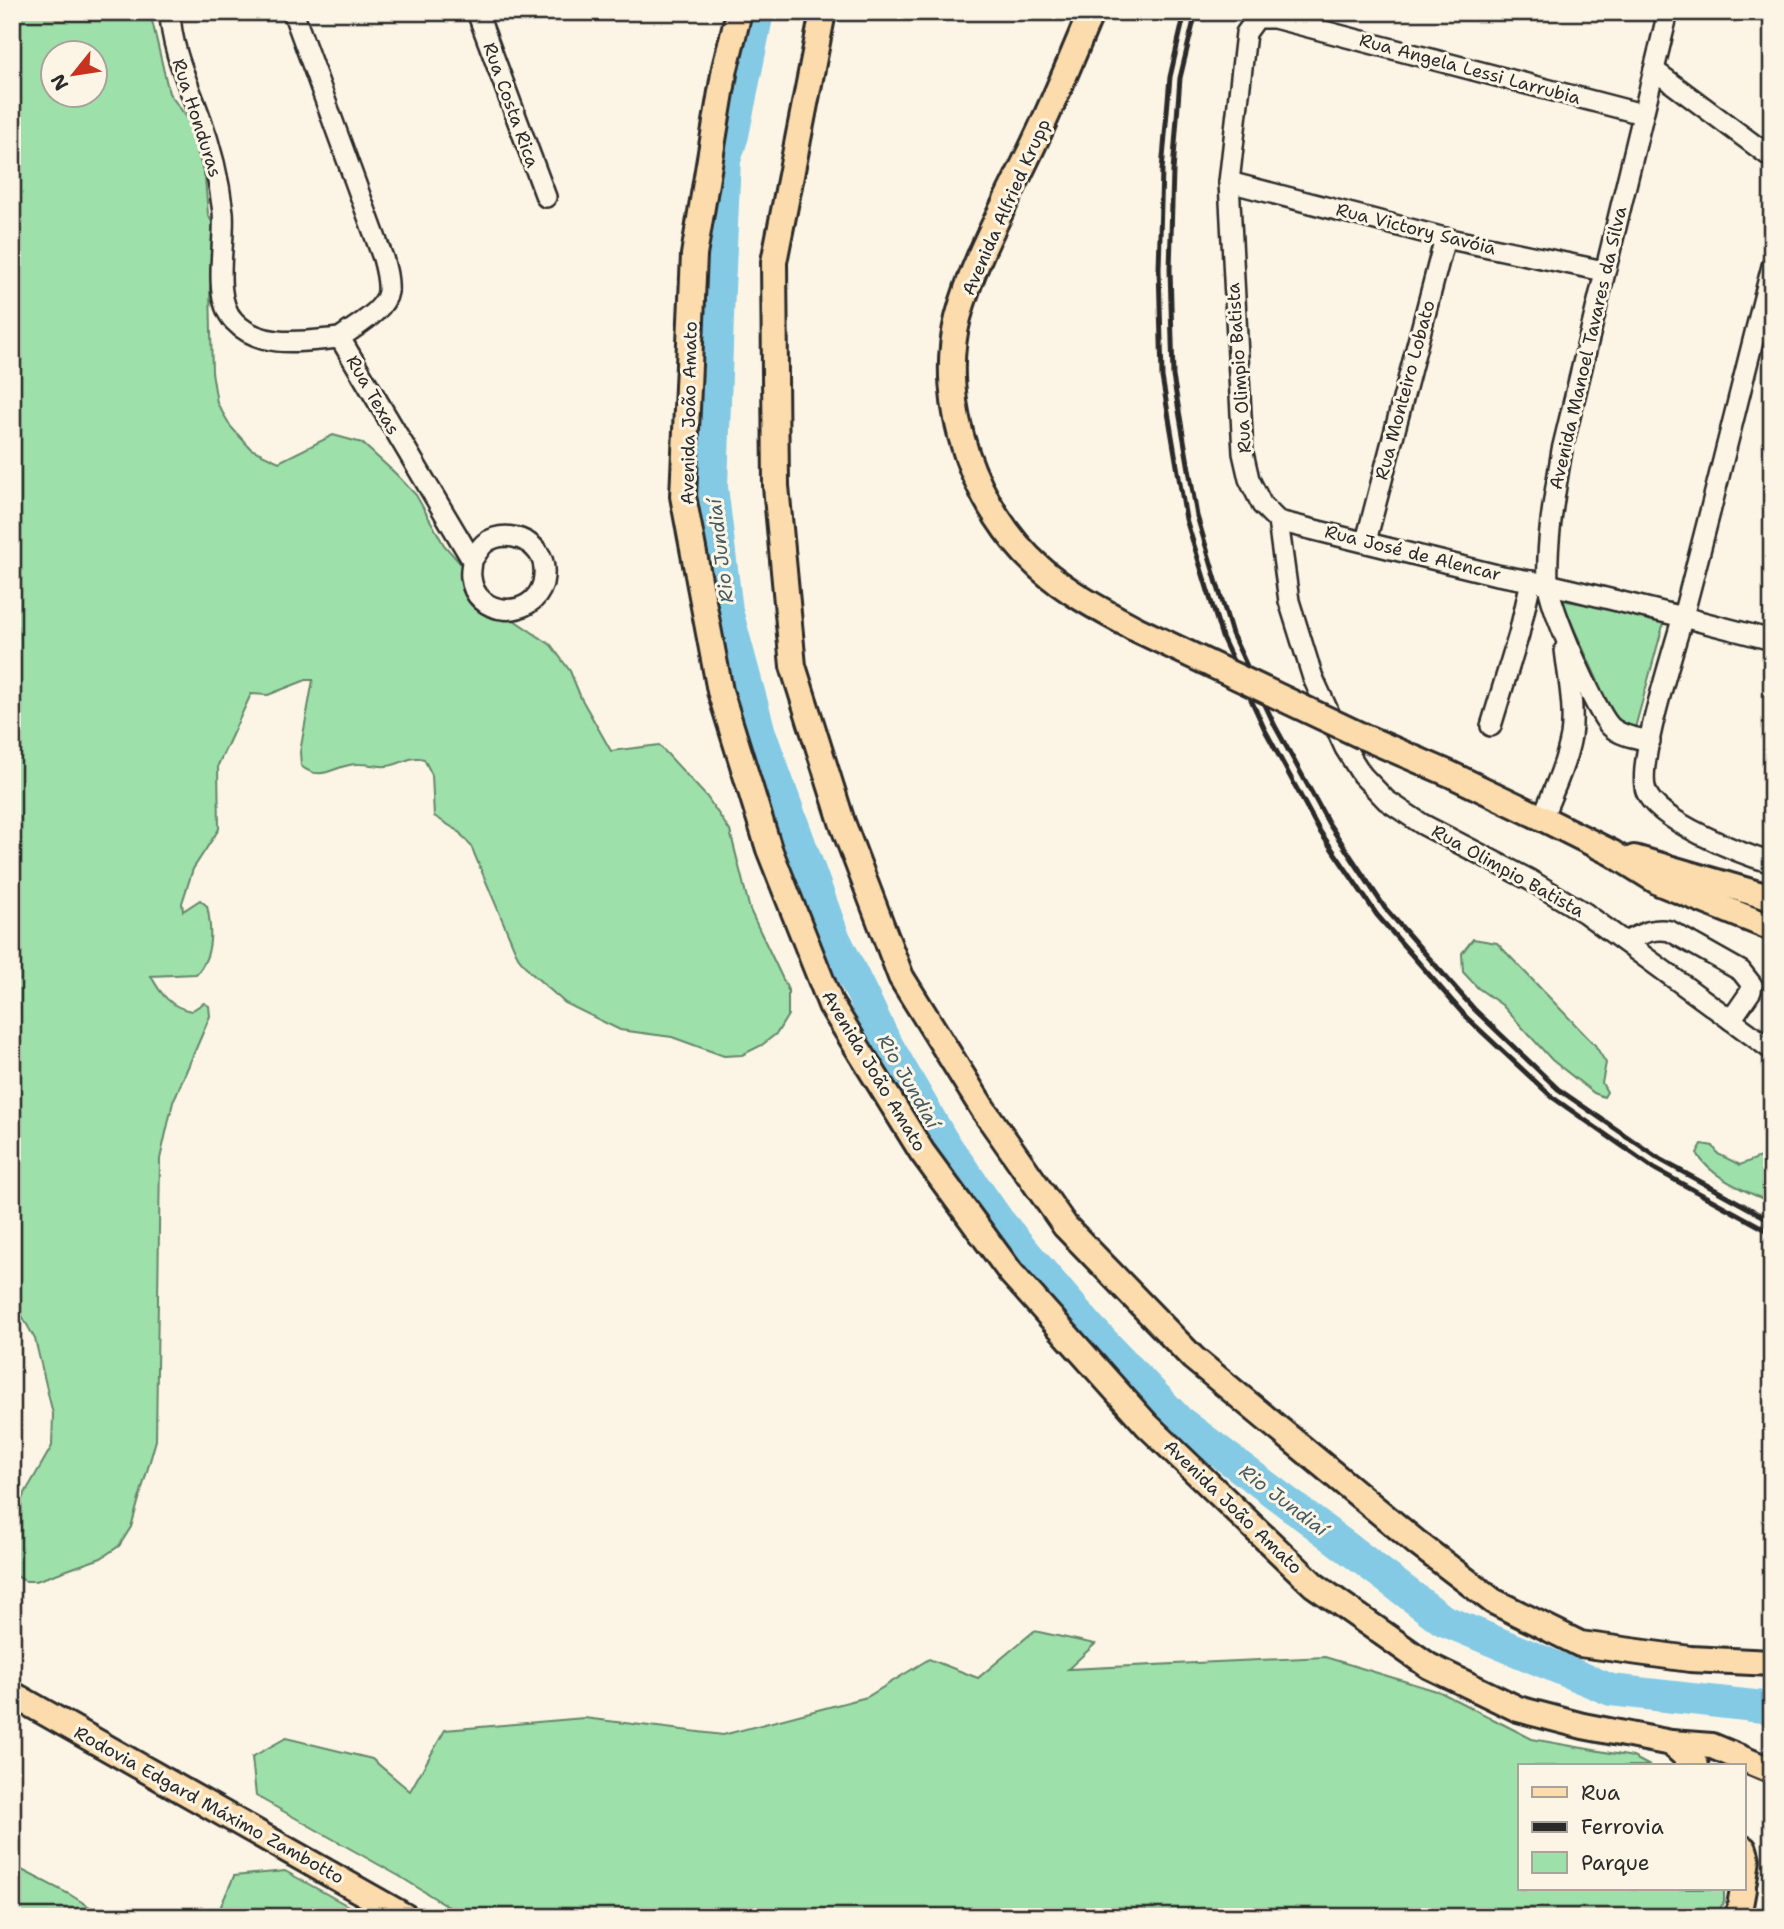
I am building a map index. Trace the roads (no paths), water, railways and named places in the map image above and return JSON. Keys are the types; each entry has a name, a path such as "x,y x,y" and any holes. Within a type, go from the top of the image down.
{"main road":[{"name":"Avenida João Amato","path":"739,12 724,68 694,255 684,496 720,691 769,849 831,1005 922,1152 1011,1273 1147,1425 1314,1585 1429,1666 1518,1709 1583,1726 1671,1743 1712,1746 1772,1771"},
{"path":"823,12 774,262 776,486 793,666 842,822 901,977 983,1109 1065,1226 1193,1358 1417,1543 1493,1601 1580,1644 1690,1659 1772,1663"},
{"name":"Avenida Alfried Krupp","path":"1091,12 1028,157 983,249 958,319 951,381 959,433 985,495 1008,533 1040,568 1072,592 1134,628 1612,853"},
{"path":"1612,853 1650,861 1772,898"},
{"path":"1612,853 1660,883 1772,928"},
{"name":"Rodovia Edgard Máximo Zambotto","path":"12,1694 406,1917"},
{"path":"1671,1743 1694,1764"},
{"path":"1738,1917 1743,1890"}],"street":[{"name":"Rua Honduras","path":"170,12 175,48 215,161 223,214 224,302 233,320 255,336 286,342 340,338"},
{"name":"Rua Texas","path":"293,12 383,258 387,277 388,294 377,310 340,338 472,561 471,578 476,593 488,605 505,611 525,607 540,593 545,573 539,553 524,539 504,536 484,544 472,561"},
{"name":"Rua Costa Rica","path":"477,12 546,197"},
{"name":"Avenida Manoel Tavares da Silva","path":"1650,741 1623,735 1611,727 1601,712 1563,632 1550,598 1540,583 1562,450 1668,12"},
{"name":"Rua Angela Lessi Larrubia","path":"1257,18 1274,18 1642,114"},
{"name":"Rua Olimpio Batista","path":"1257,18 1246,33 1228,182 1243,453 1249,479 1262,505 1278,521 1289,601 1313,678 1345,748 1362,775 1386,800 1422,824 1530,880 1585,913 1772,1050"},
{"path":"1654,70 1772,158"},
{"name":"Rua Victory Savóia","path":"1228,182 1445,238 1604,271"},
{"name":"Rua Monteiro Lobato","path":"1366,541 1445,238"},
{"path":"1772,266 1650,741 1644,778 1646,792 1655,807 1675,822 1772,863"},
{"name":"Rua José de Alencar","path":"1278,521 1772,640"},
{"path":"1491,726 1519,634 1540,583"},
{"path":"1542,818 1560,775 1571,735 1571,703 1563,632"},
{"path":"1625,943 1659,928 1670,931 1741,971 1749,978 1751,991 1731,1020"}],"waterway":[{"name":"Rio Jundiaí","path":"758,12 733,135 725,160 712,487 727,611 760,733 833,935 885,1041 942,1140 998,1220 1029,1257 1089,1327 1179,1421 1443,1620 1611,1690 1772,1708"}],"railway":[{"path":"1185,12 1170,77 1162,170 1159,269 1162,377 1186,519 1222,637 1265,730 1319,830 1377,915 1466,1017 1552,1097 1655,1169 1772,1233"},
{"path":"1196,12 1180,78 1173,171 1170,269 1173,376 1197,516 1232,634 1275,726 1329,824 1385,908 1474,1009 1558,1089 1661,1160 1772,1221"}]}
